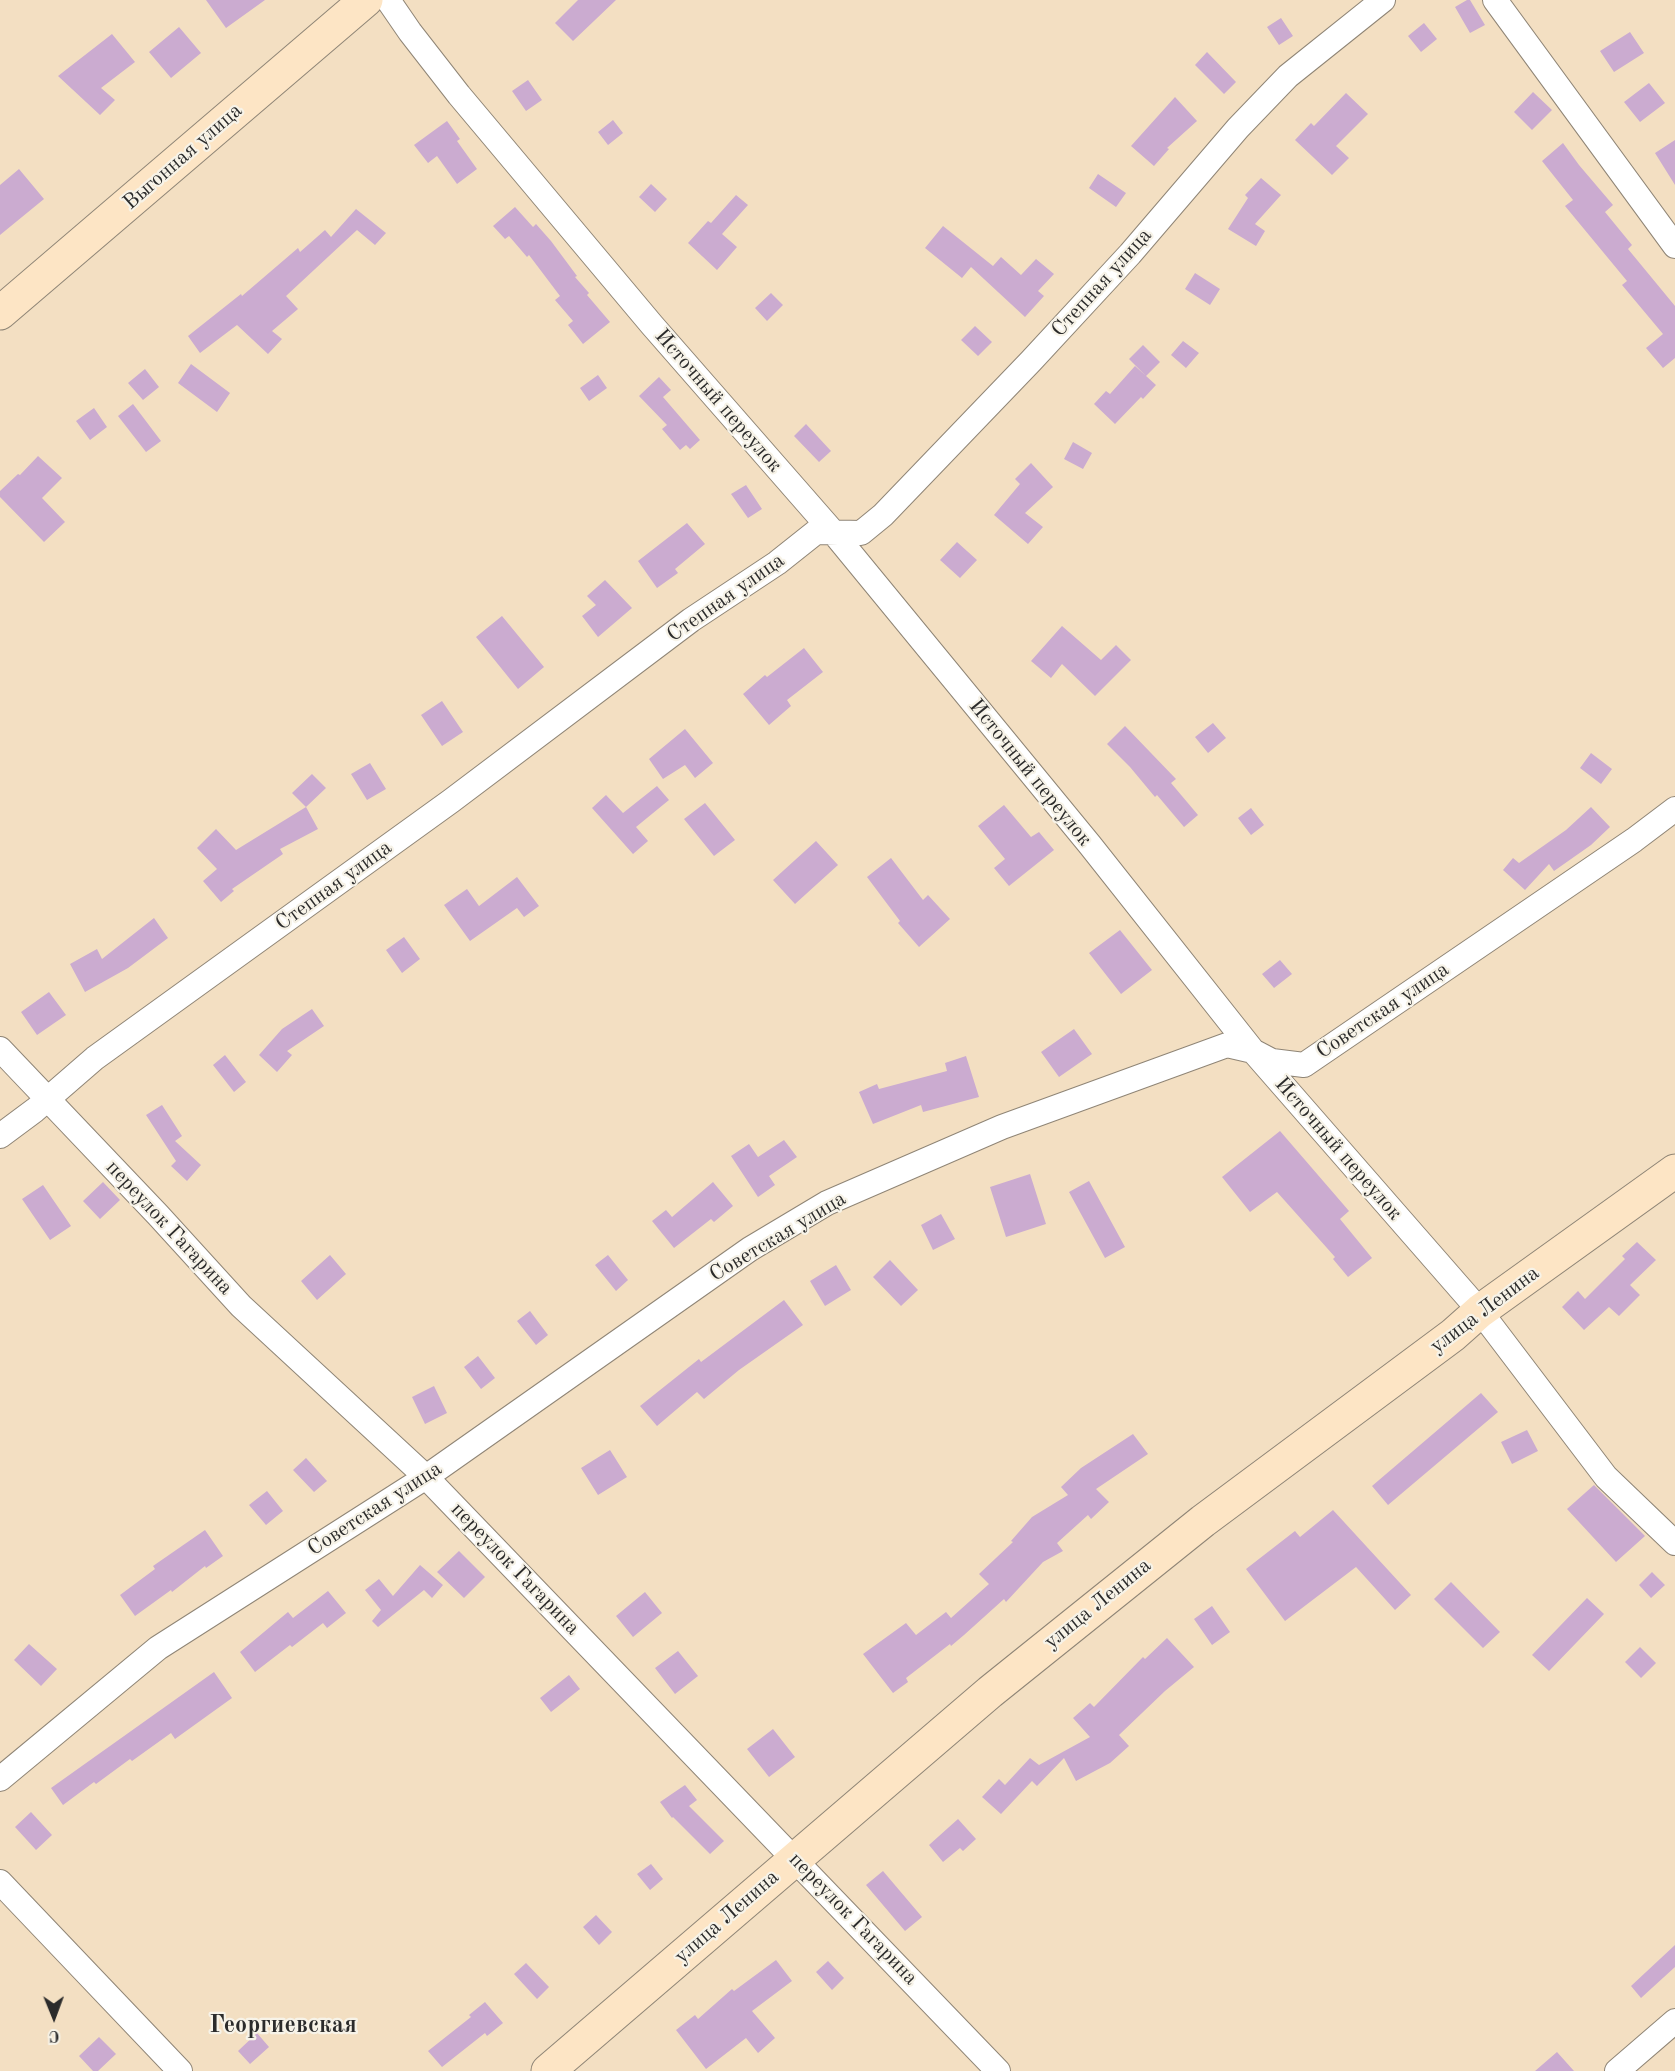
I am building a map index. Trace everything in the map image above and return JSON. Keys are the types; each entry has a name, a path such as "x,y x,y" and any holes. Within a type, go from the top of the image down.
{"street":[{"name":"Выгонная улица","path":"0,313 366,0"},
{"name":"Источный переулок","path":"388,0 466,104 652,325 833,532 1090,845 1253,1052 1480,1311 1606,1477 1675,1543"},
{"name":"Степная улица","path":"0,1136 96,1058 451,801 691,620 777,563 816,532 861,533 883,515 1107,278 1238,128 1288,76 1383,0"},
{"path":"1495,0 1675,246"},
{"name":"Советская улица","path":"0,1779 158,1648 426,1477 750,1249 826,1203 1002,1127 1227,1045 1253,1052 1272,1061 1304,1065 1634,840 1675,809"},
{"name":"переулок Гагарина","path":"0,1049 241,1305 426,1477 998,2071"},
{"name":"улица Ленина","path":"548,2071 990,1692 1193,1528 1453,1335 1480,1311 1675,1171"},
{"path":"0,1882 180,2071"},
{"path":"1617,2071 1675,2021"}],"building":[{"path":"206,0 265,0 226,28"},
{"path":"578,0 616,0 573,41 555,23"},
{"path":"1470,0 1485,25 1470,33 1455,7"},
{"path":"1281,18 1293,36 1279,45 1267,27"},
{"path":"1424,23 1437,39 1421,52 1408,36"},
{"path":"179,27 201,53 171,78 149,52"},
{"path":"1630,32 1644,53 1614,72 1600,51"},
{"path":"112,34 135,62 101,88 115,100 100,115 58,76"},
{"path":"1207,52 1236,82 1224,94 1195,65"},
{"path":"528,80 542,100 526,111 512,91"},
{"path":"1649,83 1665,103 1640,122 1624,102"},
{"path":"1533,92 1552,110 1532,130 1514,112"},
{"path":"1346,93 1368,114 1336,146 1349,158 1332,175 1295,140 1311,123 1314,126"},
{"path":"1175,97 1197,121 1167,148 1169,149 1154,166 1131,146"},
{"path":"613,120 623,133 608,145 598,132"},
{"path":"447,121 460,139 457,141 477,169 457,184 437,156 428,163 414,145"},
{"path":"1675,140 1675,185 1655,153"},
{"path":"1563,143 1613,205 1605,212 1632,245 1628,249 1675,306 1675,358 1663,368 1646,348 1663,334 1622,285 1627,281 1565,206 1573,200 1542,161"},
{"path":"19,169 44,199 0,235 0,185"},
{"path":"1098,174 1126,193 1116,207 1089,188"},
{"path":"1261,178 1281,195 1255,224 1265,231 1256,246 1228,229 1248,198 1245,195"},
{"path":"651,184 667,199 655,212 639,197"},
{"path":"736,195 748,205 722,234 737,247 717,270 688,243 708,221 711,223"},
{"path":"515,207 533,227 536,224 551,241 577,276 575,277 589,293 587,295 610,322 583,344 568,325 573,321 555,300 560,296 529,255 527,257 509,236 505,239 493,226"},
{"path":"356,209 386,233 375,245 357,230 286,296 298,309 272,331 282,339 268,354 237,325 200,353 188,336 241,294 242,296 298,248 300,252 325,230 331,237"},
{"path":"943,226 993,266 1001,257 1021,275 1036,259 1054,274 1038,291 1044,296 1025,317 971,267 962,278 925,248"},
{"path":"1195,273 1220,289 1210,305 1185,289"},
{"path":"771,293 783,305 767,321 755,308"},
{"path":"975,326 992,342 978,356 961,340"},
{"path":"1183,341 1199,353 1186,368 1171,355"},
{"path":"1143,345 1160,362 1146,376 1129,359"},
{"path":"191,364 230,393 217,412 178,383"},
{"path":"1135,366 1156,385 1115,424 1094,404 1106,391 1110,394"},
{"path":"145,369 159,387 143,400 128,383"},
{"path":"598,375 607,388 589,401 580,388"},
{"path":"659,377 671,390 663,397 700,440 690,449 686,445 680,450 662,429 667,425 639,396"},
{"path":"133,404 161,441 146,452 118,416"},
{"path":"94,408 107,427 90,440 76,421"},
{"path":"806,424 831,451 819,462 794,436"},
{"path":"1073,442 1092,453 1083,469 1064,459"},
{"path":"38,456 62,478 42,498 65,522 44,542 0,497 0,491"},
{"path":"1031,463 1053,487 1025,513 1043,527 1028,544 994,515 1020,484 1015,479"},
{"path":"746,485 762,509 748,518 731,494"},
{"path":"687,523 705,544 675,569 678,573 657,588 638,561"},
{"path":"957,542 977,560 960,578 940,560"},
{"path":"605,580 632,608 598,637 582,616 596,605 587,596"},
{"path":"502,616 544,667 518,689 476,637"},
{"path":"1062,626 1101,660 1116,645 1131,660 1095,696 1062,664 1051,678 1031,661"},
{"path":"804,648 823,672 787,700 791,706 769,725 743,694 765,675 767,677"},
{"path":"442,701 463,732 442,746 421,715"},
{"path":"1213,723 1226,738 1208,753 1195,737"},
{"path":"1125,726 1176,779 1171,783 1198,815 1184,827 1157,795 1155,797 1107,744"},
{"path":"685,729 713,763 695,778 685,765 663,779 649,759"},
{"path":"1591,753 1612,769 1601,784 1580,768"},
{"path":"370,763 386,789 367,800 351,774"},
{"path":"312,774 326,788 306,807 292,793"},
{"path":"657,786 669,800 636,827 648,841 633,854 592,808 606,795 623,813"},
{"path":"705,803 735,840 714,856 684,819"},
{"path":"1004,805 1031,837 1039,832 1054,850 1009,886 994,868 1005,859 978,826"},
{"path":"306,807 318,829 280,849 283,854 232,889 234,891 221,902 203,881 217,869 197,848 216,829 236,850"},
{"path":"1591,807 1610,827 1591,845 1554,871 1549,864 1525,890 1503,870 1513,858 1519,863 1566,830"},
{"path":"1251,808 1264,825 1251,835 1238,818"},
{"path":"816,841 838,865 795,904 773,880"},
{"path":"891,858 923,900 928,895 950,919 919,947 898,923 900,921 867,877"},
{"path":"517,877 539,906 524,917 517,908 470,941 444,905 467,889 479,906"},
{"path":"154,918 168,938 128,968 85,992 70,964 97,949 102,959"},
{"path":"1120,930 1152,970 1121,994 1089,953"},
{"path":"404,937 420,959 402,973 386,950"},
{"path":"1280,960 1292,974 1274,988 1262,974"},
{"path":"49,992 66,1015 37,1035 21,1012"},
{"path":"312,1009 324,1026 287,1051 292,1055 277,1072 259,1055 282,1029"},
{"path":"1074,1029 1092,1054 1059,1077 1041,1052"},
{"path":"225,1055 246,1082 234,1092 213,1065"},
{"path":"966,1056 979,1097 923,1112 921,1105 873,1124 859,1092 877,1084 879,1089 947,1071 945,1063"},
{"path":"162,1105 182,1136 175,1141 201,1165 187,1181 171,1166 176,1161 146,1115"},
{"path":"1280,1131 1349,1211 1340,1219 1372,1258 1348,1277 1333,1259 1335,1257 1277,1192 1250,1212 1222,1177"},
{"path":"784,1140 797,1157 769,1176 775,1185 758,1197 731,1156 749,1144 758,1157"},
{"path":"1030,1174 1046,1224 1006,1237 990,1187"},
{"path":"1089,1181 1125,1247 1105,1258 1069,1192"},
{"path":"103,1182 120,1200 100,1219 83,1201"},
{"path":"713,1182 733,1206 714,1222 711,1219 674,1248 652,1221 666,1210 672,1217"},
{"path":"43,1185 71,1226 50,1240 22,1199"},
{"path":"941,1214 955,1239 933,1250 921,1225"},
{"path":"1637,1242 1656,1260 1630,1285 1640,1295 1619,1316 1609,1307 1584,1330 1562,1307 1578,1291 1585,1299 1625,1259 1622,1256"},
{"path":"330,1255 346,1274 317,1300 301,1281"},
{"path":"608,1255 628,1280 616,1291 595,1265"},
{"path":"890,1260 918,1290 901,1306 873,1277"},
{"path":"836,1265 851,1290 825,1306 810,1281"},
{"path":"784,1300 803,1325 739,1370 704,1399 697,1392 657,1426 640,1406 699,1359 701,1362"},
{"path":"530,1311 548,1335 536,1345 517,1321"},
{"path":"478,1356 495,1378 481,1389 464,1367"},
{"path":"434,1386 447,1413 425,1424 412,1397"},
{"path":"1481,1393 1498,1412 1388,1505 1372,1486"},
{"path":"1527,1430 1538,1451 1512,1464 1501,1442"},
{"path":"1133,1434 1148,1454 1096,1489 1109,1502 1091,1519 1088,1515 1057,1543 1063,1551 1043,1562 1006,1602 1004,1599 951,1646 950,1644 906,1678 908,1682 893,1693 863,1654 906,1623 916,1635 946,1612 951,1618 989,1584 979,1574 1013,1542 1011,1541 1032,1517 1068,1495 1061,1487 1081,1468"},
{"path":"610,1450 627,1477 598,1495 581,1468"},
{"path":"306,1458 327,1481 314,1492 293,1470"},
{"path":"1594,1485 1645,1536 1616,1562 1567,1509"},
{"path":"267,1491 283,1511 266,1525 249,1505"},
{"path":"1333,1510 1411,1595 1395,1610 1356,1567 1285,1621 1246,1569 1295,1531 1300,1537"},
{"path":"205,1530 223,1556 206,1568 205,1566 172,1592 171,1590 135,1616 120,1595 155,1569 153,1566"},
{"path":"459,1551 485,1577 464,1598 437,1572"},
{"path":"420,1565 443,1585 432,1598 424,1590 378,1627 372,1621 381,1610 365,1590 379,1579 393,1596"},
{"path":"1652,1572 1665,1585 1651,1598 1639,1585"},
{"path":"1451,1582 1500,1632 1483,1648 1434,1599"},
{"path":"328,1591 346,1613 327,1628 323,1623 255,1672 240,1652 288,1612 293,1618"},
{"path":"645,1592 662,1613 633,1637 616,1616"},
{"path":"1587,1598 1604,1614 1549,1671 1532,1655"},
{"path":"1212,1606 1230,1632 1212,1645 1194,1619"},
{"path":"1167,1638 1194,1667 1119,1735 1129,1746 1110,1763 1076,1781 1064,1758 1037,1786 1032,1781 1001,1814 982,1797 999,1779 1005,1785 1030,1758 1039,1765 1090,1737 1073,1718 1090,1703 1094,1707 1143,1657 1145,1659"},
{"path":"29,1644 57,1669 41,1686 14,1660"},
{"path":"1640,1647 1656,1663 1641,1678 1625,1662"},
{"path":"678,1651 698,1676 675,1694 655,1668"},
{"path":"214,1672 232,1698 175,1739 171,1733 96,1784 94,1782 63,1805 51,1788"},
{"path":"569,1675 580,1689 551,1712 540,1698"},
{"path":"773,1729 795,1757 769,1777 747,1749"},
{"path":"685,1785 697,1800 689,1806 724,1841 710,1854 672,1818 660,1802"},
{"path":"31,1812 52,1835 36,1850 15,1827"},
{"path":"958,1819 976,1839 963,1851 960,1848 943,1862 929,1845"},
{"path":"651,1864 663,1879 650,1890 637,1874"},
{"path":"883,1871 922,1917 905,1931 866,1885"},
{"path":"596,1915 612,1932 599,1945 583,1927"},
{"path":"1675,1945 1675,1967 1641,1998 1631,1986"},
{"path":"776,1960 792,1981 752,2011 775,2038 758,2053 746,2038 706,2069 676,2030 695,2015 698,2019 732,1989 734,1991"},
{"path":"828,1961 844,1978 832,1990 816,1972"},
{"path":"526,1963 549,1987 537,1999 514,1974"},
{"path":"485,2002 503,2023 487,2036 485,2033 442,2067 428,2051 471,2017 469,2015"},
{"path":"257,2033 269,2047 250,2064 238,2051"},
{"path":"99,2037 116,2054 98,2071 93,2071 79,2056"},
{"path":"1557,2052 1574,2071 1535,2071"}],"district":[{"name":"Георгиевская","path":"283,2026"}]}
